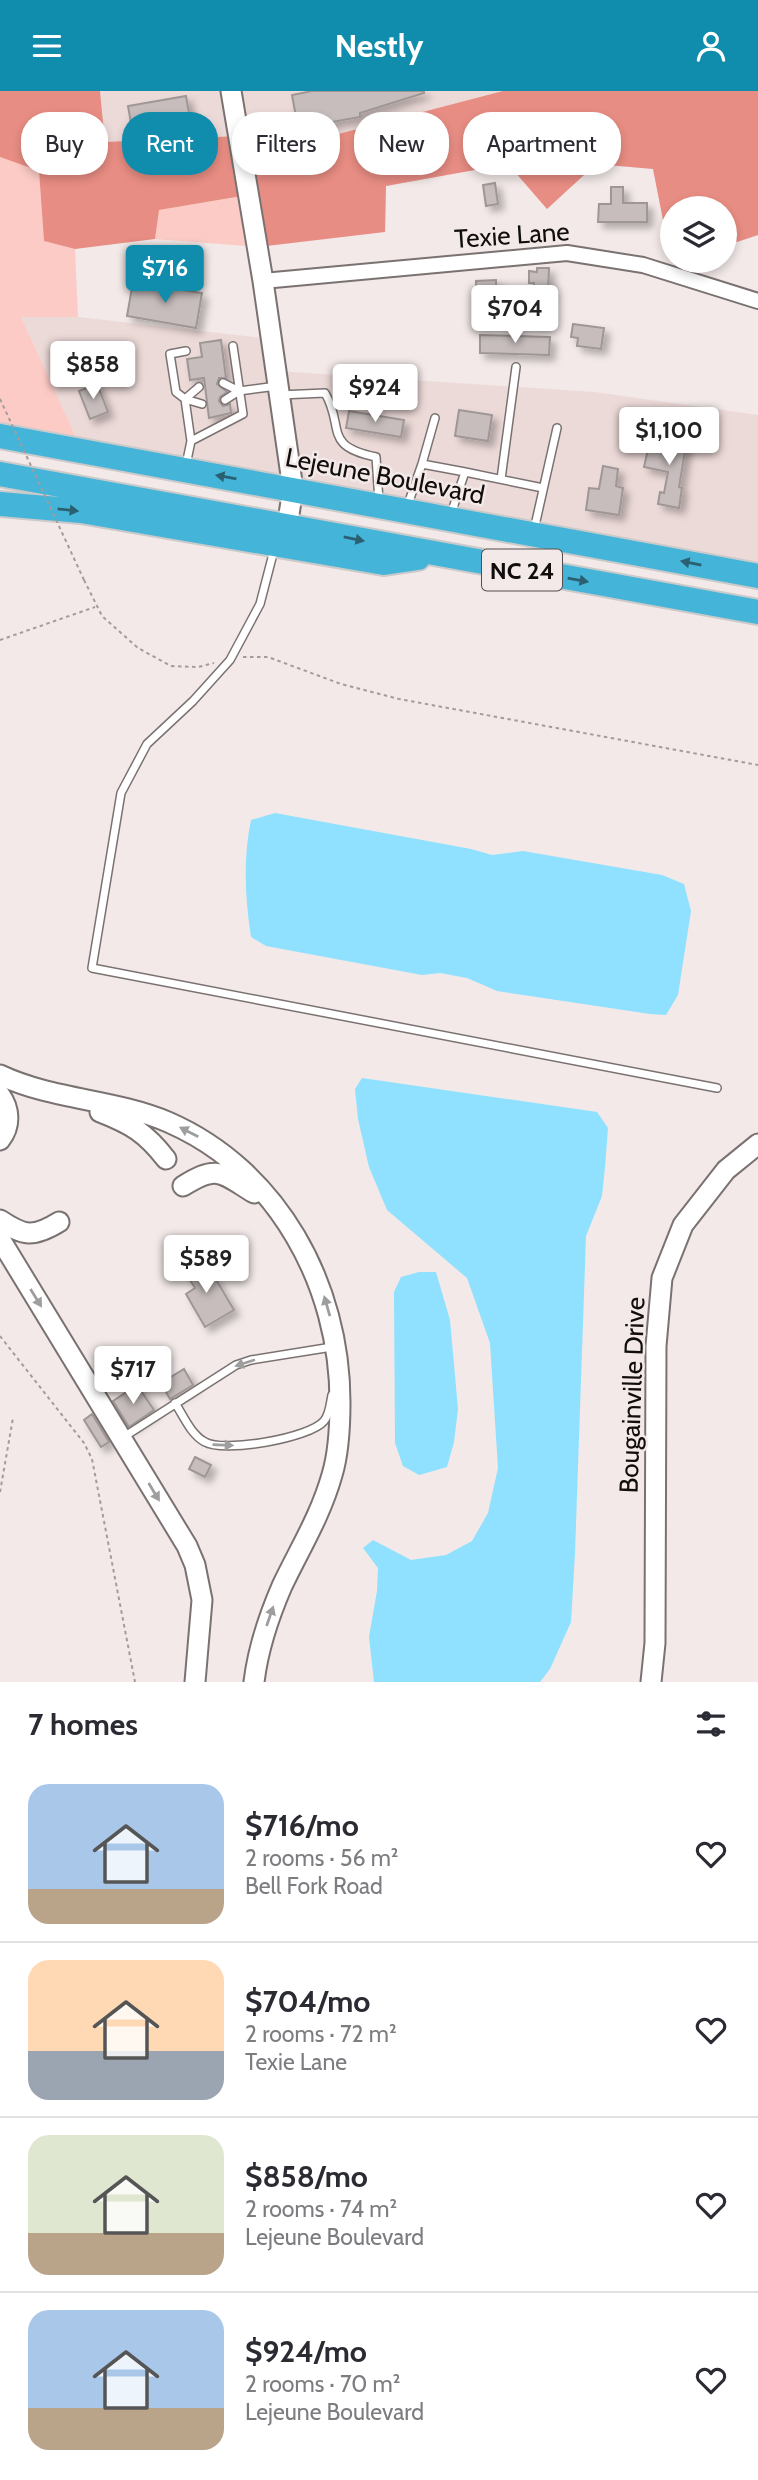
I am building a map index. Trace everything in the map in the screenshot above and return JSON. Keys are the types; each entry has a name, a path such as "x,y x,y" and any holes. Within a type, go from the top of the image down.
{"highway":[{"name":"Lejeune Boulevard","path":"0,436 758,576"},
{"path":"0,474 281,536"},
{"path":"0,504 81,511 281,536"},
{"name":"NC 24","path":"281,536 384,563 439,555 758,612"}],"main road":[{"path":"231,91 264,281 293,489 281,536"},
{"path":"0,1075 135,1127 153,1142 166,1159"},
{"path":"47,1091 144,1113 195,1134 247,1174 276,1206 303,1248 319,1281 337,1353 340,1425 333,1472 318,1518 274,1607 264,1634 254,1682"},
{"path":"0,1095 8,1119 5,1134 0,1140"},
{"name":"Bougainville Drive","path":"651,1682 655,1643 656,1346 662,1278 683,1225 726,1170 758,1144"},
{"path":"183,1186 202,1174 216,1172 276,1206"},
{"path":"0,1220 17,1231 29,1234 60,1222"},
{"path":"0,1240 187,1546 195,1565 202,1600 195,1682"}],"street":[{"name":"Texie Lane","path":"264,281 567,253 643,265 758,301"}],"lane":[{"path":"191,441 243,414 233,346"},
{"path":"186,351 170,354 176,392 185,399 202,404"},
{"path":"501,479 516,367"},
{"path":"223,383 239,391 325,393 335,429 344,444 355,453 376,457 379,505"},
{"path":"185,399 199,387"},
{"path":"225,400 239,391"},
{"path":"185,399 191,441 186,469"},
{"path":"406,510 435,418"},
{"path":"533,534 557,428"},
{"path":"422,464 543,488"},
{"path":"450,518 465,472"},
{"path":"281,536 261,604 230,660 193,701 147,744 121,793 92,968 717,1088"},
{"path":"121,1438 175,1403 244,1362 337,1353 328,1415 315,1430 230,1446 208,1444 197,1436 175,1403"}],"path":[{"path":"0,398 96,607 102,616 138,648 171,666 198,667 249,655 268,657 341,684 399,699 758,765"},
{"path":"0,640 96,607"},
{"path":"0,1336 84,1443 92,1459 135,1682"},
{"path":"0,1492 13,1418"}],"shaded area":[{"path":"0,91 100,91 102,112 21,112 21,165 0,157"},
{"path":"100,91 758,91 758,235 737,242 737,196 660,196 660,205 653,169 621,166 621,112 463,112 463,172 449,175 449,112 354,112 354,175 447,175 386,186 385,232 208,175 218,175 218,112 122,112 122,147 108,143 108,112 102,112"},
{"path":"503,91 758,91 758,235 737,242 737,196 660,196 660,205 653,169 621,166 621,112 463,112 463,172 449,175 449,112 423,112"},
{"path":"354,130 354,175 447,175 386,186 385,232 258,247 248,195 159,210 155,239 75,249 44,241 39,175 108,175 108,142 122,141 122,175 218,175 218,137 232,136 232,175 340,175 340,134"},
{"path":"0,157 21,165 21,175 39,175 44,241 75,249 78,317 21,317 82,450 0,436"},
{"path":"518,175 584,175 547,209"},
{"path":"518,175 584,175 547,209"},
{"path":"249,195 258,247 155,239 158,210"},
{"path":"21,317 78,317 272,339 277,371 595,392 758,415 758,576 82,450"}],"water":[{"path":"275,813 492,855 523,851 662,875 684,884 691,911 678,995 666,1015 650,1014 497,991 467,978 440,973 422,975 266,946 251,937 246,863 251,820"},
{"path":"362,1078 597,1112 608,1128 602,1196 586,1236 571,1622 550,1669 540,1682 374,1682 369,1637 378,1568 363,1548 373,1540 411,1560 446,1555 472,1541 488,1513 498,1468 490,1343 467,1278 387,1210 369,1167 358,1119 355,1089"},
{"path":"419,1272 436,1272 450,1320 458,1409 454,1442 447,1467 419,1475 403,1466 395,1443 394,1292 401,1277"}],"building":[{"path":"312,91 424,91 363,112 354,112 354,118 340,121 340,112 295,112 292,95"},
{"path":"186,96 189,112 129,112 128,106"},
{"path":"495,183 498,204 486,206 483,185"},
{"path":"611,187 623,187 623,203 647,203 647,222 598,222 599,204 611,204"},
{"path":"537,268 549,268 548,294 533,293 534,283 529,283 529,271 537,272"},
{"path":"496,280 497,313 486,314 486,319 477,319 476,281"},
{"path":"133,282 202,293 196,328 127,316"},
{"path":"573,324 604,328 601,349 577,346 578,338 571,337"},
{"path":"480,335 550,337 549,355 480,353"},
{"path":"221,340 226,378 219,378 217,384 227,392 219,401 223,406 230,404 231,413 209,418 204,378 190,380 187,359 202,357 200,343"},
{"path":"97,384 108,412 90,419 79,391"},
{"path":"459,410 492,415 488,441 455,436"},
{"path":"349,411 404,420 401,437 346,428"},
{"path":"678,431 688,433 679,487 682,488 679,508 658,504 660,492 664,493 668,472 644,467 650,440 676,446"},
{"path":"603,466 618,469 616,486 623,488 619,515 586,510 589,488 599,489"},
{"path":"188,1255 203,1282 214,1276 234,1310 205,1327 186,1294 195,1288 178,1261"},
{"path":"184,1369 193,1385 170,1399 161,1383"},
{"path":"137,1385 154,1410 129,1427 113,1401"},
{"path":"92,1414 109,1442 101,1447 84,1420"},
{"path":"195,1457 211,1465 205,1477 189,1469"}]}
